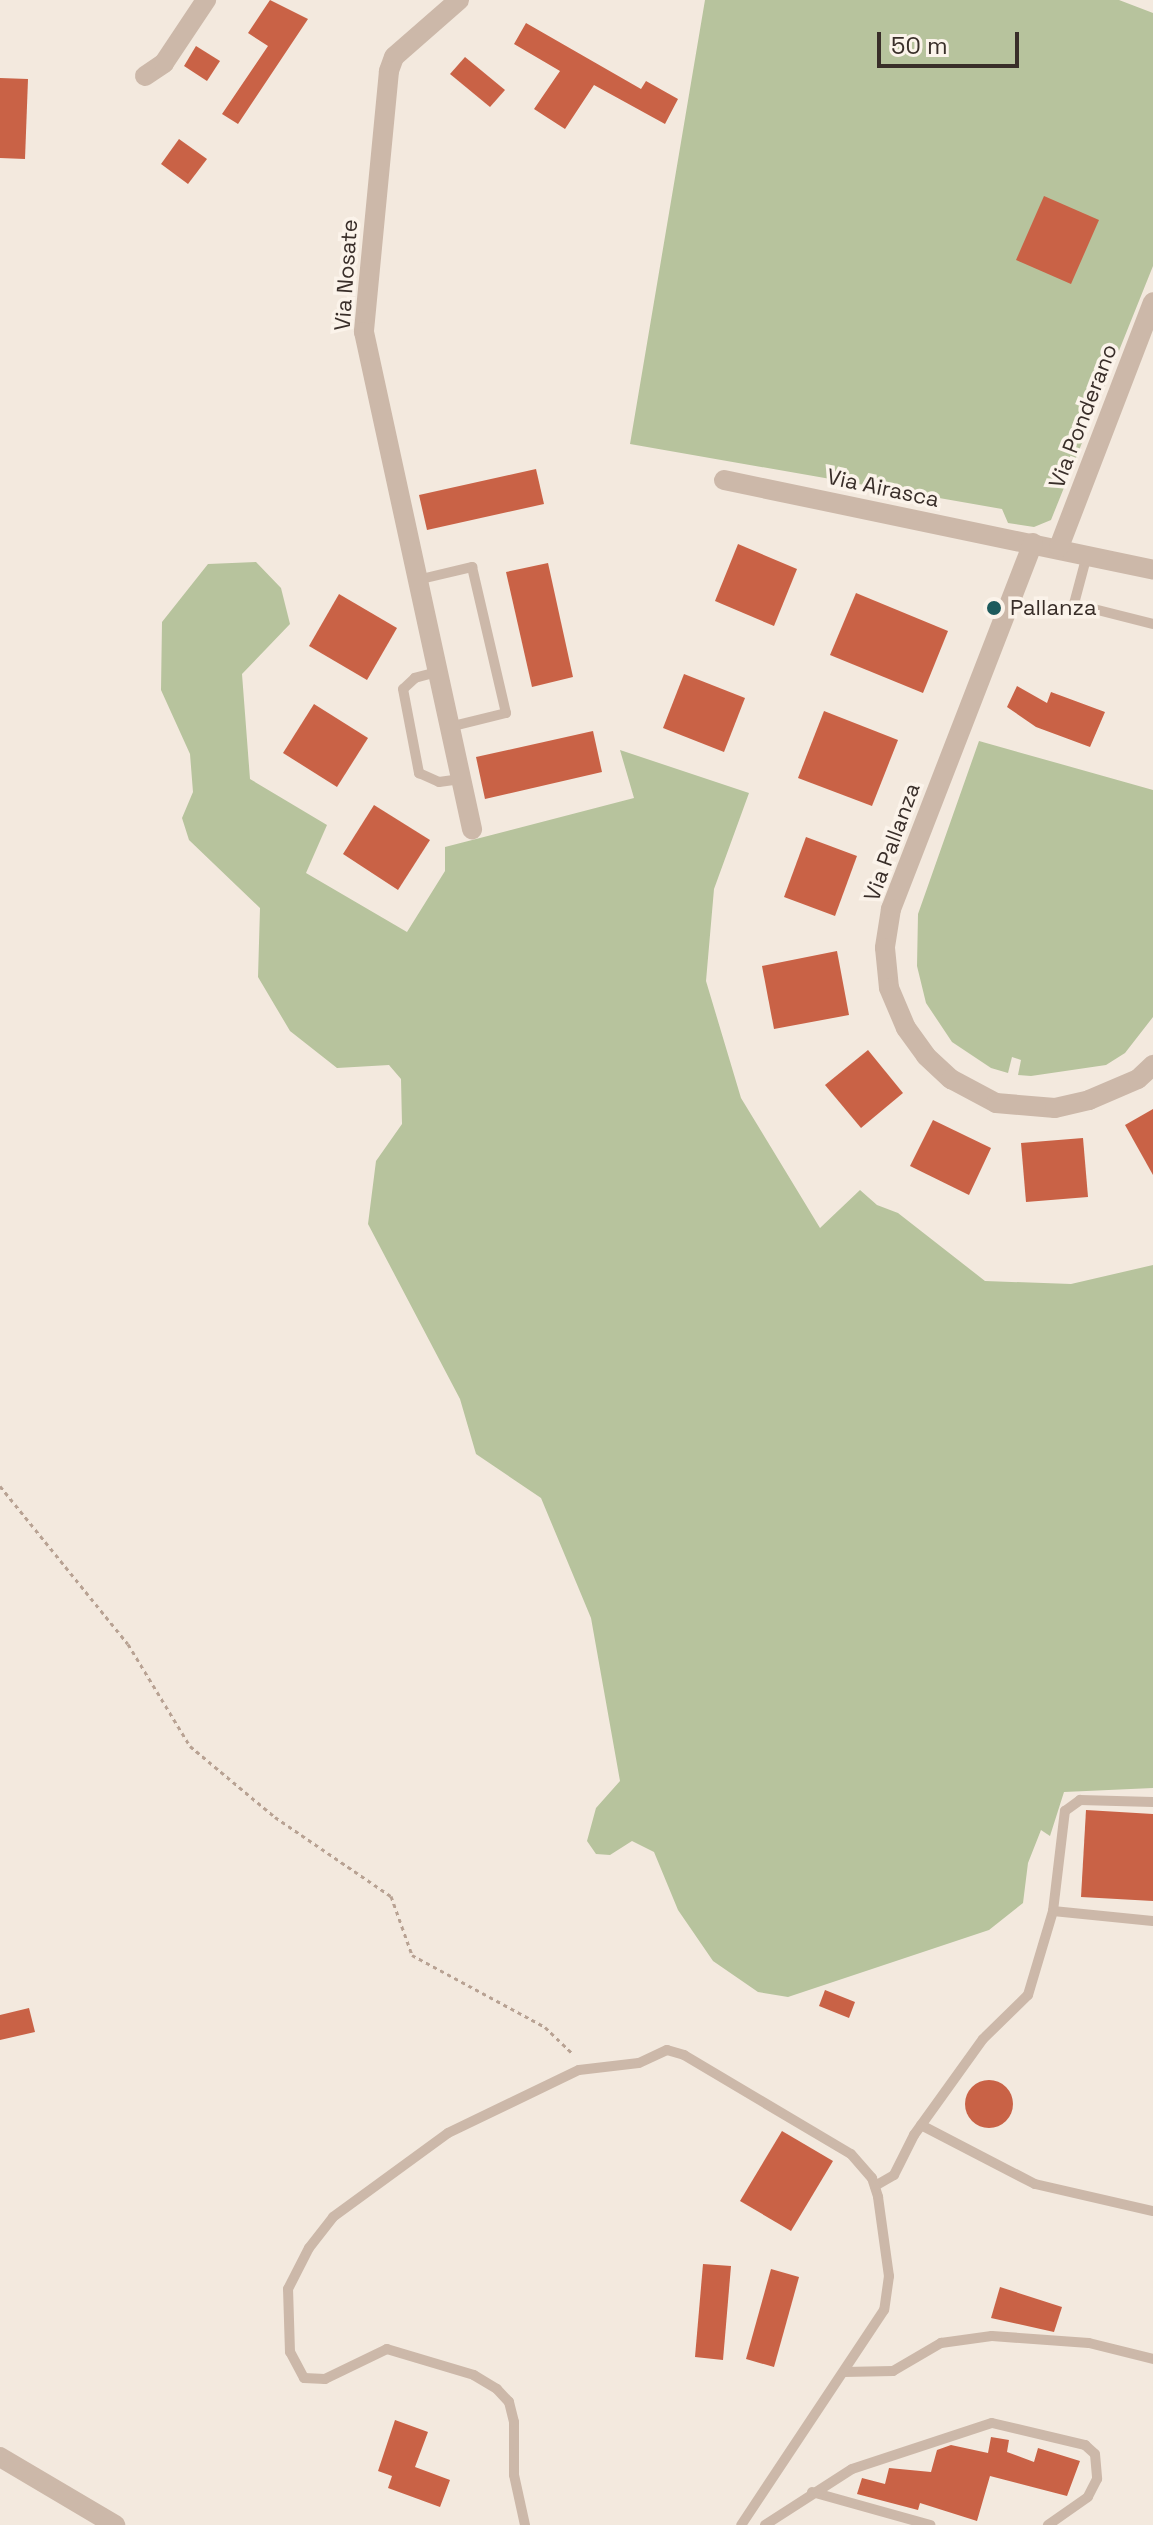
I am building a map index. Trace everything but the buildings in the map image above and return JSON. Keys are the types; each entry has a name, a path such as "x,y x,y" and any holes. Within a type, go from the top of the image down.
{"street":[{"path":"145,76 164,63 206,0"},
{"name":"Via Nosate","path":"459,0 394,57 389,71 364,316 417,580 472,829"},
{"name":"Via Ponderano","path":"1059,547 1148,330 1153,302"},
{"name":"Via Airasca","path":"724,480 1033,543"},
{"path":"1033,543 1153,570"},
{"name":"Via Pallanza","path":"1033,543 891,909 885,948 889,988 906,1028 926,1056 951,1079 996,1103 1044,1108 1089,1100 1138,1079 1153,1065"},
{"path":"0,2457 115,2525"}],"lane":[{"path":"1087,553 1074,604 1153,624"},
{"path":"417,580 472,567 506,713 449,727"},
{"path":"437,672 415,678 403,689 419,773 439,782 461,779"},
{"path":"875,2186 894,2175 921,2125 983,2039 1028,1995 1053,1911 1065,1811 1080,1800 1153,1802"},
{"path":"1053,1911 1153,1921"},
{"path":"525,2525 514,2475 514,2422 509,2402 497,2389 474,2375 387,2349 325,2379 304,2378 290,2352 286,2295 309,2248 342,2208 448,2133 587,2067 631,2064 663,2051 678,2052 851,2154 875,2186 889,2291 876,2328 741,2525"},
{"path":"921,2125 1035,2184 1153,2211"},
{"path":"844,2372 893,2371 941,2343 992,2336 1089,2343 1153,2359"},
{"path":"765,2525 852,2469 968,2427 1006,2424 1085,2445 1095,2454 1097,2479 1088,2497 1048,2525"},
{"path":"812,2492 930,2525"}],"path":[{"path":"0,1486 128,1644 190,1746 275,1817 391,1896 412,1955 545,2027 587,2067"}],"green space":[{"path":"705,0 1119,0 1153,13 1153,266 1051,520 1034,527 1008,523 1002,509 630,444"},
{"path":"256,562 281,588 290,624 242,674 250,779 327,825 306,873 407,932 445,871 445,847 634,798 620,750 749,793 714,889 706,981 741,1098 820,1228 860,1190 877,1205 898,1213 985,1281 1071,1284 1153,1265 1153,1788 1064,1792 1050,1836 1041,1830 1028,1863 1023,1903 989,1930 788,1997 758,1992 713,1961 678,1910 654,1852 632,1841 610,1855 596,1854 587,1841 596,1808 620,1781 591,1618 541,1498 476,1454 460,1399 368,1224 376,1161 402,1124 401,1079 389,1065 337,1068 290,1031 258,977 260,908 189,840 182,818 193,792 190,754 161,690 162,622 208,564"},
{"path":"979,741 1153,790 1153,1017 1125,1053 1106,1065 1031,1076 1018,1075 1021,1060 1012,1057 1008,1073 991,1068 952,1042 926,1003 917,966 918,914"}],"place":[{"name":"Pallanza","path":"994,608"}]}
